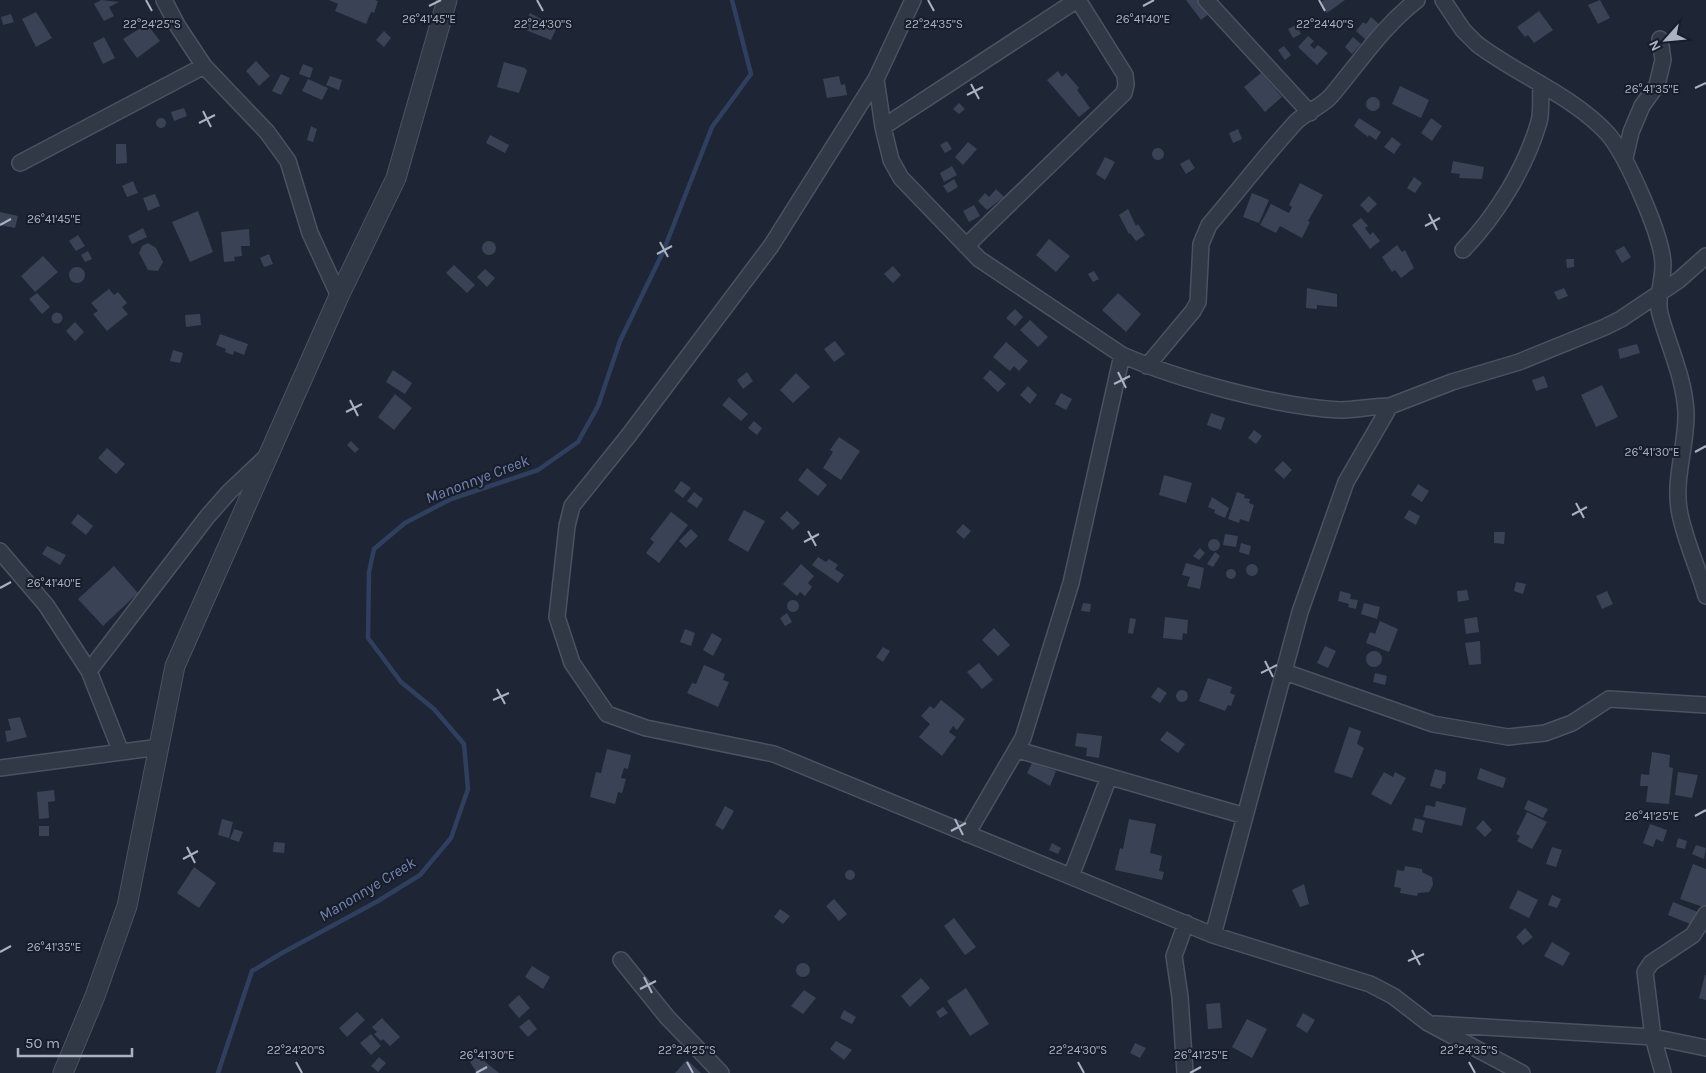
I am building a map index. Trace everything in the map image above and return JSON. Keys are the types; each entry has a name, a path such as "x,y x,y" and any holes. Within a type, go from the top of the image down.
{"street":[{"path":"164,0 177,25 204,66 266,132 288,161 310,233 339,296"},
{"path":"63,1073 95,996 127,906 175,666 339,296 396,178 447,0"},
{"path":"913,0 876,79 771,246 629,435 572,506 567,526 557,617 572,663 607,714 646,728 774,754 1213,934 1370,984 1393,996 1428,1023 1522,1073"},
{"path":"883,127 1077,0 1125,75 1126,85 1124,93 966,246"},
{"path":"1206,0 1310,113"},
{"path":"1147,366 1193,311 1198,302 1201,244 1209,225 1296,123 1330,97 1362,55 1401,12 1417,0"},
{"path":"1443,0 1456,22 1477,44 1541,84 1598,124 1625,158 1659,242 1663,264 1660,312 1680,372 1685,402 1685,442 1678,490 1679,510 1706,596"},
{"path":"1625,158 1631,132 1642,106 1657,85 1663,60 1660,39"},
{"path":"20,163 204,66"},
{"path":"876,79 883,127 891,160 900,178 978,259 1122,355 1147,366 1264,398 1342,410 1390,406 1452,382 1519,362 1605,327 1621,319 1679,280 1706,256"},
{"path":"1463,250 1488,221 1519,169 1540,121 1541,84"},
{"path":"967,834 1018,750 1071,583 1122,355"},
{"path":"1213,934 1300,612 1338,502 1368,441 1390,406"},
{"path":"89,672 207,518 229,492 271,452"},
{"path":"0,551 46,605 89,672 121,752"},
{"path":"1285,672 1433,724 1508,737 1545,733 1572,723 1609,700 1706,705"},
{"path":"0,768 160,747"},
{"path":"1018,750 1245,816"},
{"path":"1071,876 1109,777"},
{"path":"1663,1073 1653,1037 1645,972 1651,963 1693,935 1706,914"},
{"path":"1184,1073 1180,997 1174,956 1186,923"},
{"path":"621,960 667,1017 721,1073"},
{"path":"1428,1023 1653,1037 1706,1048"}],"building":[{"path":"101,0 119,2 109,7 114,16 104,21 94,4"},
{"path":"329,0 378,1 374,13 371,12 366,24 335,11 338,4"},
{"path":"1186,0 1200,0 1210,13 1201,20"},
{"path":"1324,0 1345,0 1327,13 1320,3"},
{"path":"1600,0 1610,18 1598,24 1588,5"},
{"path":"1539,11 1553,30 1534,43 1528,35 1525,37 1517,27"},
{"path":"36,12 52,38 36,47 22,19"},
{"path":"530,13 547,22 547,20 558,25 551,40 523,29"},
{"path":"11,14 14,22 3,25 1,17"},
{"path":"1371,17 1379,24 1366,40 1356,31 1363,22 1366,24"},
{"path":"147,24 160,41 137,58 123,39"},
{"path":"1296,25 1301,34 1293,38 1288,29"},
{"path":"384,31 391,38 384,47 376,40"},
{"path":"1308,36 1314,41 1310,45 1314,49 1318,45 1328,53 1317,65 1298,47"},
{"path":"104,37 115,58 103,64 93,43"},
{"path":"1353,37 1361,44 1352,54 1345,47"},
{"path":"1284,46 1291,55 1285,60 1278,50"},
{"path":"256,61 270,76 259,86 246,71"},
{"path":"504,62 525,68 527,71 519,93 497,87"},
{"path":"303,64 313,68 310,78 299,74"},
{"path":"1058,71 1062,77 1066,73 1079,88 1077,90 1090,108 1079,117 1047,80"},
{"path":"1261,73 1282,97 1265,112 1244,87"},
{"path":"281,74 290,78 281,95 272,91"},
{"path":"330,76 342,80 339,90 326,85"},
{"path":"839,76 841,85 845,84 847,95 827,98 823,79"},
{"path":"308,79 328,88 322,100 302,91"},
{"path":"1400,86 1429,100 1421,118 1392,104"},
{"path":"1373,97 1378,99 1380,104 1378,109 1373,111 1368,109 1366,104 1368,99"},
{"path":"959,103 965,109 959,114 953,109"},
{"path":"184,108 187,116 174,121 171,112"},
{"path":"161,118 166,123 161,128 156,123"},
{"path":"1359,118 1381,132 1376,140 1369,135 1368,137 1354,126"},
{"path":"1431,118 1442,126 1432,141 1421,133"},
{"path":"311,126 317,129 313,142 307,140"},
{"path":"1238,129 1242,139 1233,143 1229,133"},
{"path":"490,135 509,145 505,153 486,143"},
{"path":"1392,137 1401,144 1394,154 1384,147"},
{"path":"947,141 952,149 945,153 940,145"},
{"path":"968,142 977,149 963,165 955,157"},
{"path":"116,144 126,144 127,163 116,164"},
{"path":"1156,148 1160,148 1164,154 1160,160 1156,160 1152,156 1152,152"},
{"path":"1105,157 1115,162 1105,180 1096,174"},
{"path":"1189,159 1195,168 1186,174 1180,164"},
{"path":"1453,161 1484,167 1482,179 1459,178 1460,174 1451,173"},
{"path":"952,166 957,175 944,182 940,173"},
{"path":"1414,177 1422,183 1415,193 1407,188"},
{"path":"954,179 958,187 948,193 943,186"},
{"path":"133,181 138,193 127,197 122,186"},
{"path":"1300,183 1323,195 1308,221 1310,222 1302,238 1280,226 1276,233 1260,225 1271,204 1289,213 1292,207 1289,205"},
{"path":"996,189 1004,197 987,210 978,201 985,193 989,197"},
{"path":"1252,193 1269,200 1259,223 1243,217"},
{"path":"155,194 160,206 148,211 143,198"},
{"path":"1369,196 1377,204 1368,213 1360,205"},
{"path":"974,205 980,216 969,222 963,211"},
{"path":"1128,209 1136,226 1138,224 1145,235 1136,241 1129,234 1119,215"},
{"path":"198,211 213,252 190,262 172,222"},
{"path":"0,212 18,216 15,228 0,225"},
{"path":"1361,218 1368,226 1365,228 1370,235 1373,232 1380,241 1370,249 1352,225"},
{"path":"143,228 147,237 132,244 128,236"},
{"path":"249,229 250,246 241,246 242,256 234,257 235,261 224,262 221,232"},
{"path":"78,235 85,246 76,251 69,241"},
{"path":"1049,239 1070,256 1056,272 1036,255"},
{"path":"489,241 494,243 496,248 494,253 489,255 484,253 482,248 484,243"},
{"path":"148,243 156,248 163,262 158,271 148,270 139,253 142,246"},
{"path":"1397,245 1402,252 1405,250 1414,268 1401,278 1395,270 1392,272 1382,257"},
{"path":"1624,246 1631,257 1622,263 1615,251"},
{"path":"88,251 92,259 85,262 81,255"},
{"path":"269,254 273,264 264,267 260,258"},
{"path":"43,256 58,272 35,292 21,276"},
{"path":"1566,259 1574,259 1574,267 1567,268"},
{"path":"454,265 475,285 467,293 446,273"},
{"path":"893,266 901,275 893,283 884,274"},
{"path":"74,267 80,267 85,272 83,281 74,283 69,278 69,272"},
{"path":"485,269 495,278 487,287 477,277"},
{"path":"1094,271 1099,279 1093,282 1088,274"},
{"path":"1307,288 1337,294 1337,307 1317,305 1317,309 1306,308"},
{"path":"1564,288 1568,296 1558,300 1554,292"},
{"path":"109,289 114,295 118,292 127,303 122,307 128,314 107,331 93,314 98,311 91,303"},
{"path":"37,293 50,307 42,314 29,299"},
{"path":"1118,293 1141,314 1126,332 1102,310"},
{"path":"1015,309 1023,317 1015,326 1006,318"},
{"path":"57,312 63,318 57,324 51,318"},
{"path":"200,314 201,325 186,327 185,315"},
{"path":"1030,320 1048,337 1038,347 1020,330"},
{"path":"75,322 84,332 75,341 66,331"},
{"path":"220,334 248,344 244,355 234,351 233,355 225,352 226,349 216,345"},
{"path":"835,341 845,354 834,362 824,349"},
{"path":"1006,342 1028,361 1019,371 1014,366 1010,371 993,357"},
{"path":"1637,344 1640,353 1620,359 1618,349"},
{"path":"173,350 183,353 180,363 170,361"},
{"path":"393,370 412,383 405,394 386,382"},
{"path":"990,370 1006,384 998,392 983,378"},
{"path":"747,372 753,381 743,389 737,380"},
{"path":"796,373 810,387 793,403 780,390"},
{"path":"1544,376 1548,387 1536,391 1532,380"},
{"path":"1602,385 1618,417 1596,427 1581,395"},
{"path":"1028,386 1037,395 1030,404 1020,395"},
{"path":"1061,393 1072,399 1066,410 1055,404"},
{"path":"395,394 412,408 394,430 378,417"},
{"path":"729,397 748,414 741,421 722,405"},
{"path":"1211,413 1225,418 1221,430 1207,425"},
{"path":"754,421 762,428 757,435 748,428"},
{"path":"1254,430 1262,436 1256,444 1248,438"},
{"path":"839,437 860,451 841,480 823,468 833,452 830,450"},
{"path":"351,441 359,449 355,453 347,445"},
{"path":"107,448 125,464 116,474 98,458"},
{"path":"1283,461 1292,470 1284,479 1274,470"},
{"path":"807,468 827,485 818,496 798,480"},
{"path":"1164,475 1192,483 1186,503 1159,495"},
{"path":"681,481 691,488 683,498 674,491"},
{"path":"1418,484 1429,491 1422,502 1411,495"},
{"path":"694,492 703,499 697,508 687,501"},
{"path":"1237,492 1245,495 1244,498 1250,499 1249,503 1254,505 1249,522 1240,519 1239,523 1228,519"},
{"path":"1212,497 1229,508 1225,518 1214,513 1215,510 1208,507"},
{"path":"744,510 765,521 748,552 728,540"},
{"path":"1409,510 1420,516 1416,525 1404,518"},
{"path":"787,511 800,523 793,530 780,518"},
{"path":"671,512 688,525 659,563 646,553 654,542 650,539"},
{"path":"78,514 93,526 86,535 71,523"},
{"path":"963,524 971,531 964,539 956,532"},
{"path":"691,529 698,536 686,548 679,541"},
{"path":"1494,532 1505,532 1504,544 1494,543"},
{"path":"1225,534 1238,536 1236,547 1223,545"},
{"path":"1214,539 1220,545 1214,551 1208,545"},
{"path":"1241,543 1251,546 1249,555 1239,552"},
{"path":"47,546 66,555 60,565 42,554"},
{"path":"1200,548 1205,553 1199,560 1193,556"},
{"path":"1215,552 1220,556 1213,567 1207,564"},
{"path":"818,557 826,562 829,559 838,565 835,569 844,575 838,583 812,565"},
{"path":"1186,563 1204,568 1200,589 1187,586 1190,577 1182,575"},
{"path":"801,564 814,576 808,583 812,587 805,596 800,592 797,596 783,584"},
{"path":"1250,564 1254,564 1258,570 1254,576 1250,576 1246,572 1246,568"},
{"path":"114,566 138,593 103,626 78,599"},
{"path":"1229,569 1233,569 1236,574 1235,578 1229,579 1226,576 1226,572"},
{"path":"1516,582 1526,584 1523,594 1514,591"},
{"path":"1467,590 1469,600 1458,602 1457,591"},
{"path":"1340,591 1351,594 1350,599 1358,600 1356,609 1348,607 1349,604 1338,601"},
{"path":"1607,591 1613,604 1602,609 1596,596"},
{"path":"791,600 795,600 799,606 795,612 791,612 787,608 787,604"},
{"path":"1083,603 1091,604 1090,612 1081,611"},
{"path":"1364,603 1380,607 1377,619 1361,614"},
{"path":"787,613 792,622 785,626 780,618"},
{"path":"1165,617 1188,620 1187,634 1183,633 1182,640 1163,638"},
{"path":"1477,617 1479,632 1466,634 1464,619"},
{"path":"1130,618 1136,619 1133,634 1128,633"},
{"path":"1380,621 1398,629 1389,652 1366,643 1370,632 1375,634"},
{"path":"994,628 1010,645 998,656 982,640"},
{"path":"685,629 695,633 691,646 680,642"},
{"path":"712,633 722,639 713,656 703,650"},
{"path":"1480,641 1481,664 1469,665 1465,643"},
{"path":"1325,646 1336,651 1328,668 1317,663"},
{"path":"883,647 890,651 883,662 876,657"},
{"path":"1374,651 1380,653 1382,659 1380,665 1374,667 1368,665 1366,659 1368,653"},
{"path":"979,663 993,680 982,689 967,672"},
{"path":"704,665 725,674 723,680 729,682 718,707 687,693 692,683 696,684"},
{"path":"1375,673 1387,676 1385,685 1373,682"},
{"path":"1208,678 1232,687 1230,693 1235,695 1231,706 1228,705 1225,711 1199,701"},
{"path":"1158,687 1167,693 1160,703 1151,697"},
{"path":"1180,690 1184,690 1188,696 1184,702 1180,702 1176,698 1176,694"},
{"path":"941,700 965,719 957,730 953,726 949,732 956,737 942,756 919,737 930,724 921,716 930,706 934,709"},
{"path":"20,717 27,737 7,742 5,731 11,730 8,719"},
{"path":"1349,727 1361,731 1357,744 1364,748 1352,778 1334,772"},
{"path":"1167,731 1185,744 1178,753 1160,740"},
{"path":"1077,733 1102,736 1099,758 1086,756 1087,748 1075,746"},
{"path":"607,749 631,755 628,769 624,768 621,778 626,779 622,793 618,792 615,804 590,797 596,772 601,773"},
{"path":"1652,752 1670,755 1669,767 1673,768 1669,804 1646,802 1648,786 1640,786 1641,774 1649,775"},
{"path":"1032,763 1056,771 1050,786 1027,773"},
{"path":"1480,768 1506,778 1503,788 1477,779"},
{"path":"1435,769 1446,772 1445,784 1443,784 1441,789 1430,786"},
{"path":"1384,772 1393,777 1395,772 1406,778 1391,805 1371,794"},
{"path":"1678,772 1698,775 1692,798 1675,795"},
{"path":"54,790 55,801 48,802 49,818 39,819 37,792"},
{"path":"1528,800 1548,809 1543,818 1524,809"},
{"path":"1436,801 1466,808 1462,826 1423,817 1426,805 1435,807"},
{"path":"725,806 734,811 723,830 715,825"},
{"path":"1527,812 1547,822 1532,849 1517,841 1520,836 1516,834"},
{"path":"1415,818 1425,821 1422,833 1412,830"},
{"path":"222,819 233,822 229,838 218,835"},
{"path":"1129,819 1156,824 1150,853 1162,856 1159,871 1164,872 1162,880 1115,870 1120,848 1123,849"},
{"path":"1483,820 1492,830 1485,837 1476,828"},
{"path":"1650,824 1667,830 1663,842 1656,839 1653,847 1643,843"},
{"path":"39,826 49,826 49,836 39,836"},
{"path":"234,829 243,832 239,842 230,839"},
{"path":"1678,838 1687,841 1685,849 1676,847"},
{"path":"274,842 285,843 284,853 273,852"},
{"path":"1052,843 1061,848 1058,854 1049,850"},
{"path":"1696,845 1706,848 1704,859 1692,854"},
{"path":"1552,847 1562,850 1556,867 1546,864"},
{"path":"1693,864 1706,869 1706,908 1680,899"},
{"path":"1405,866 1422,869 1422,872 1432,877 1433,885 1429,892 1418,893 1417,896 1400,893 1401,888 1394,887 1397,870 1404,871"},
{"path":"194,867 216,883 199,908 177,893"},
{"path":"848,870 852,870 855,875 852,880 848,880 845,877 845,873"},
{"path":"1304,884 1309,904 1300,907 1292,890"},
{"path":"1518,890 1538,900 1529,918 1509,908"},
{"path":"1552,895 1561,899 1557,908 1548,905"},
{"path":"834,899 847,914 839,921 826,906"},
{"path":"1673,902 1700,913 1695,926 1668,915"},
{"path":"780,909 790,916 783,924 774,917"},
{"path":"954,918 976,947 965,955 944,926"},
{"path":"1525,928 1533,937 1523,945 1516,937"},
{"path":"1552,942 1570,953 1563,966 1544,956"},
{"path":"803,963 808,965 810,970 808,975 803,977 798,975 796,970 798,965"},
{"path":"532,966 550,977 543,989 525,977"},
{"path":"1706,975 1706,1000 1699,998"},
{"path":"921,978 930,988 910,1007 901,996"},
{"path":"966,988 989,1024 970,1036 947,1001"},
{"path":"804,990 816,998 803,1014 791,1006"},
{"path":"519,995 530,1008 519,1018 508,1005"},
{"path":"1220,1003 1222,1028 1208,1029 1206,1004"},
{"path":"943,1007 948,1013 940,1018 936,1012"},
{"path":"844,1010 856,1017 852,1024 840,1018"},
{"path":"357,1012 365,1020 347,1037 339,1028"},
{"path":"1303,1013 1315,1020 1307,1033 1296,1026"},
{"path":"382,1018 400,1037 390,1046 374,1034 377,1032 372,1027"},
{"path":"529,1019 537,1029 528,1037 519,1027"},
{"path":"1247,1019 1267,1029 1252,1058 1232,1047"},
{"path":"371,1034 381,1046 371,1055 360,1043"},
{"path":"836,1041 852,1050 844,1060 830,1049"},
{"path":"1135,1043 1146,1048 1140,1058 1130,1053"},
{"path":"479,1054 486,1060 484,1061 499,1073 477,1073 470,1062"},
{"path":"379,1057 386,1063 378,1072 371,1066"},
{"path":"687,1060 701,1073 675,1073"}],"waterway":[{"name":"Manonnye Creek","path":"218,1073 252,971 378,901 420,875 451,838 468,789 464,744 434,709 401,682 368,638 369,572 374,549 405,523 451,499 538,470 578,442 598,406 620,341 663,252 712,127 751,74 732,0"}]}
